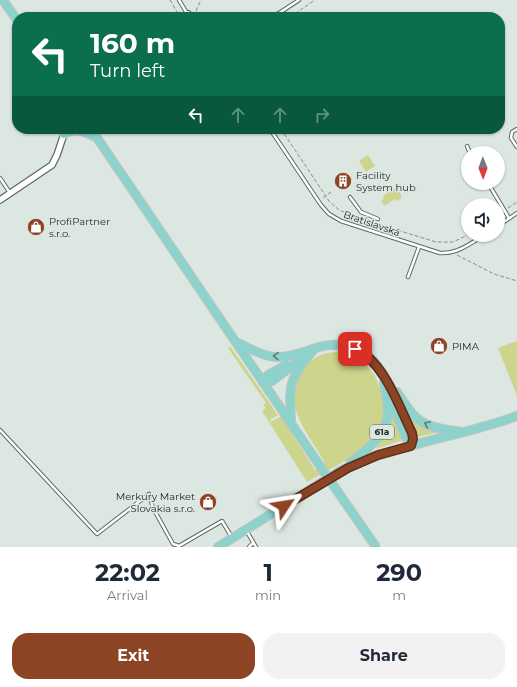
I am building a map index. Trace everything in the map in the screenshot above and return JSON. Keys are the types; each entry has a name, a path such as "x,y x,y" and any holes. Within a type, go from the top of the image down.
{"main road":[{"path":"3,0 12,13"},
{"path":"88,134 97,138"},
{"path":"94,134 376,547"},
{"path":"97,134 97,138"},
{"name":"61a","path":"238,343 274,357 291,355 331,345 355,349 370,358 411,412 425,424 436,428 464,432"},
{"path":"291,422 291,384 295,373 314,349"},
{"name":"61a","path":"263,382 272,381 314,349"},
{"name":"61a","path":"383,376 412,433 413,439 411,446"},
{"name":"61a","path":"340,471 371,446 383,432 388,412 383,376"},
{"path":"218,547 340,471 368,459 517,416"}],"street":[{"path":"0,200 52,165 64,134"}],"lane":[{"path":"179,0 186,12"},
{"path":"281,12 299,0"},
{"path":"517,129 512,132 511,138 517,147"},
{"name":"Bratislavská","path":"273,134 321,205 329,214 348,224 436,252 451,252 473,242"},
{"path":"0,178 10,193"},
{"path":"492,190 509,218"},
{"path":"350,197 361,212 378,218"},
{"path":"505,221 517,213"},
{"path":"408,277 419,247"},
{"path":"0,430 98,534 150,494 153,508 173,544 179,546 222,521 232,539"},
{"path":"246,530 256,547"},
{"path":"249,547 253,543"}],"path":[{"path":"170,0 177,12"},
{"path":"196,0 200,1 196,11"},
{"path":"297,12 315,0"},
{"path":"284,134 326,196 336,207 346,214 433,242 453,242 461,238"},
{"path":"323,198 331,192"},
{"path":"451,252 494,274 517,281"}],"green space":[{"path":"368,155 375,166 366,172 359,161"},
{"path":"397,187 401,195 401,199 398,201 395,199 384,205 381,201 384,198 383,196"},
{"path":"517,341 517,396 498,348"},
{"path":"230,346 278,415 270,420 271,422 281,416 315,470 325,463 298,417 294,401 295,386 300,373 309,362 320,355 333,352 346,353 359,359 370,369 382,394 384,404 384,420 380,430 371,442 363,449 307,482 262,411 266,408 263,405 266,403 228,348"},
{"path":"405,411 438,432 418,437"},
{"path":"392,412 403,440 376,449 389,428"}],"place":[{"name":"Facility System hub","path":"343,181"},
{"name":"ProfiPartner s.r.o.","path":"36,227"},
{"name":"PIMA","path":"439,346"},
{"name":"Merkury Market Slovakia s.r.o.","path":"208,502"}],"route":[{"path":"284,506 340,471 378,455 411,446 413,439 412,433 383,376 370,358 355,349"}]}
